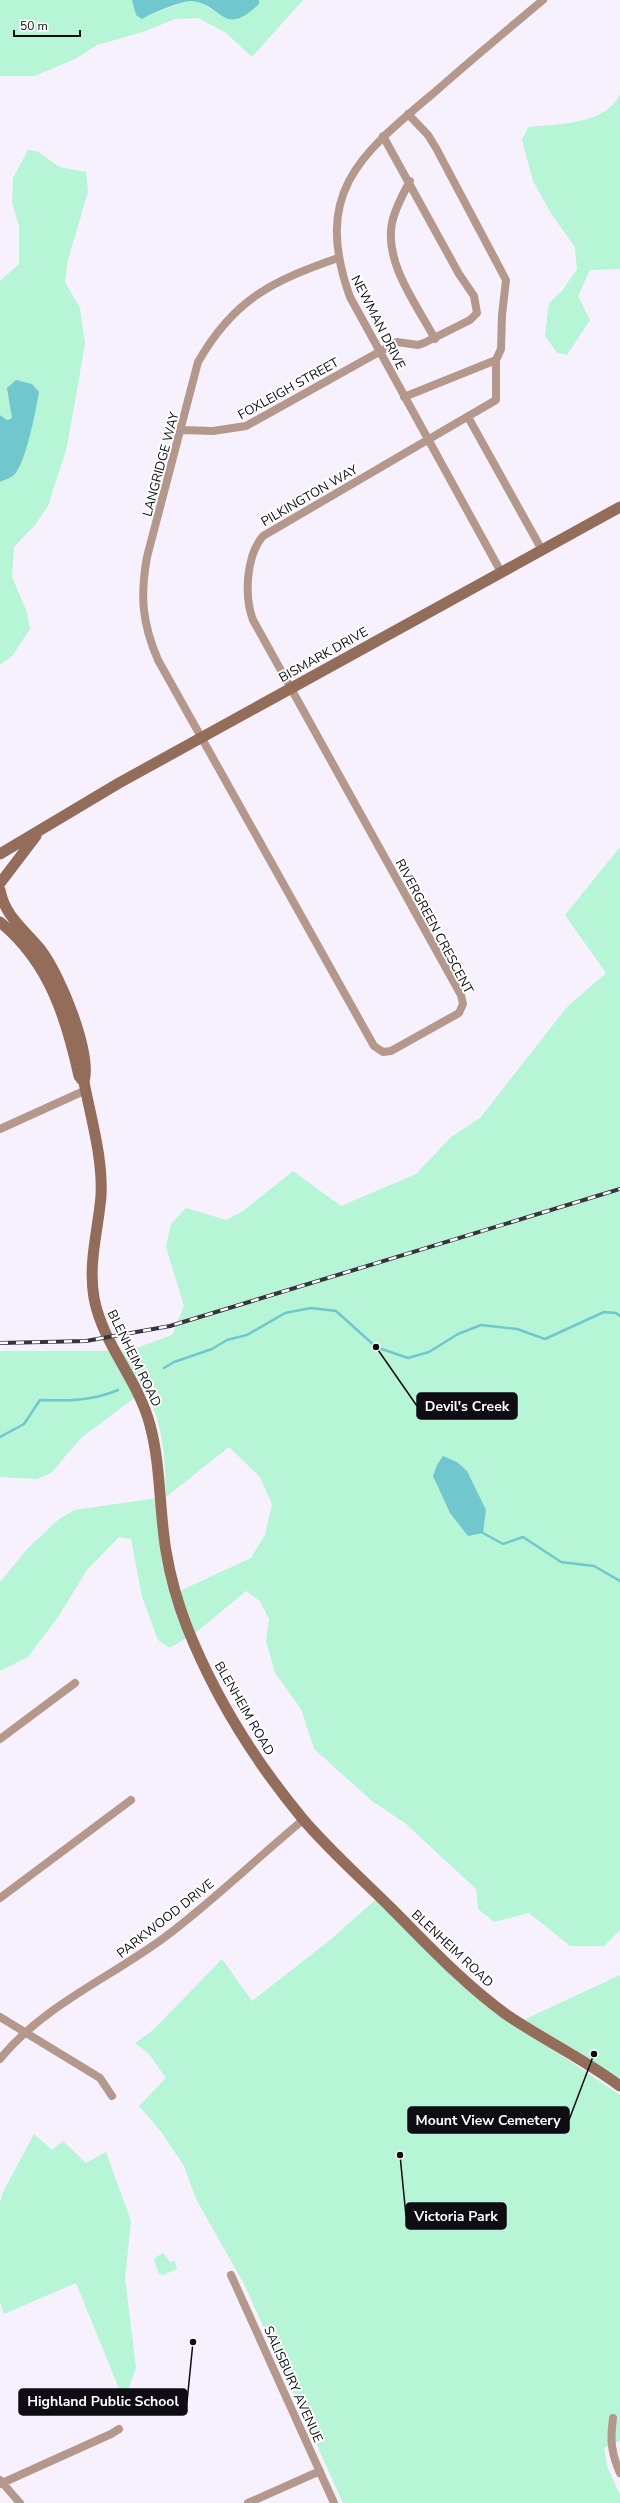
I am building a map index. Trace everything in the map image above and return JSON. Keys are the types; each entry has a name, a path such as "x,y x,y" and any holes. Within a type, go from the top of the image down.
{"main road":[{"name":"BISMARK DRIVE","path":"0,854 201,737 620,507"},
{"name":"BISMARK DRIVE","path":"0,884 41,829"},
{"name":"BLENHEIM ROAD","path":"0,884 6,910 42,952 65,995 82,1049 86,1074 85,1086 101,1173 100,1202 92,1253 91,1275 94,1297 107,1338 134,1384 149,1422 159,1478 166,1552 186,1625 219,1695 263,1767 304,1820 451,1968 507,2014 597,2069 620,2086"},
{"name":"BLENHEIM ROAD","path":"0,922 29,950 51,986 65,1020 79,1076 85,1086"}],"street":[{"name":"NEWMAN DRIVE","path":"501,572 350,297 338,258 338,218 349,179 372,146 543,0"},
{"path":"404,397 496,360 501,349 502,315 506,280 436,148 428,135 408,114"},
{"name":"FOXLEIGH STREET","path":"181,430 213,431 246,426 397,342 418,345 435,339 470,320 477,313 477,305 410,181 383,136"},
{"path":"410,181 392,222 390,240 394,258 404,282 435,339"},
{"name":"LANGRIDGE WAY","path":"201,737 152,646 145,622 142,586 147,557 198,362 213,336 225,321 268,288 290,275 338,258"},
{"name":"PILKINGTON WAY","path":"291,688 248,607 247,579 258,542 271,530 428,441 496,400 496,360"},
{"path":"468,417 542,550"},
{"name":"RIVERGREEN CRESCENT","path":"201,737 374,1046 383,1052 391,1051 459,1013 463,1004 461,995 291,688"},
{"path":"1,1127 85,1086"},
{"path":"0,1739 75,1683"},
{"path":"0,1898 131,1800"},
{"name":"PARKWOOD DRIVE","path":"0,2058 23,2032 54,2009 120,1969 166,1936 304,1820"},
{"path":"0,2017 100,2078 112,2096"},
{"name":"SALISBURY AVENUE","path":"232,2275 334,2503"},
{"path":"613,2418 610,2440 613,2457 620,2473"},
{"path":"20,2503 1,2482 119,2429"},
{"path":"248,2503 320,2471"}],"green space":[{"path":"0,0 132,0 147,16 189,0 199,2 211,9 259,4 259,0 303,0 252,57 226,33 198,18 175,19 143,32 97,45 75,59 35,76 0,76"},
{"path":"620,94 620,269 590,270 578,296 590,320 567,355 557,353 545,336 549,303 562,291 577,269 575,247 552,215 533,181 522,140 528,127 580,121 604,112 613,104"},
{"path":"28,150 37,151 59,167 86,172 88,192 68,260 65,282 80,308 85,344 67,447 48,506 35,525 14,547 12,577 27,612 30,629 13,655 0,665 0,482 14,475 37,405 11,408 12,418 7,420 0,415 0,281 19,264 19,226 12,202 13,178"},
{"path":"620,847 620,1930 604,1946 570,1946 529,1913 494,1922 478,1909 476,1889 405,1823 372,1801 314,1749 301,1709 275,1673 266,1641 269,1619 260,1601 246,1591 199,1630 170,1648 158,1640 142,1597 131,1539 119,1537 87,1570 58,1617 28,1657 0,1671 0,1582 29,1547 59,1519 75,1510 157,1498 173,1594 251,1558 265,1535 272,1504 260,1477 229,1447 166,1497 164,1455 160,1429 145,1390 81,1438 51,1473 37,1479 0,1477 0,1351 128,1351 172,1335 184,1306 166,1247 171,1224 186,1208 226,1220 243,1211 293,1171 341,1206 416,1174 451,1137 480,1118 567,1007 606,973 565,915"},
{"path":"382,1894 515,2024 620,1975 620,2084 521,2028 620,2095 620,2441 604,2448 607,2466 620,2495 620,2503 343,2503 244,2284 196,2199 184,2166 162,2133 139,2106 166,2078 149,2054 135,2043 153,2030 222,1959 252,2001 330,1940"},
{"path":"34,2134 52,2150 63,2141 86,2163 106,2152 131,2221 125,2278 136,2368 124,2401 76,2283 4,2314 0,2302 0,2202 4,2190"},
{"path":"163,2253 170,2262 175,2261 177,2269 164,2275 159,2274 154,2260"}],"water":[{"path":"132,0 259,0 259,4 247,14 237,19 230,19 224,17 202,3 187,1 166,8 142,19 136,15"},
{"path":"16,380 32,384 39,392 36,411 23,460 14,475 0,482 0,415 7,420 12,418 7,388"},
{"path":"443,1456 457,1462 467,1471 486,1510 483,1533 468,1536 450,1513 433,1476 437,1465"}],"waterway":[{"path":"164,1368 174,1362 212,1349 227,1340 247,1335 285,1313 311,1308 336,1311 376,1347 408,1358 429,1352 458,1334 481,1325 517,1329 545,1339 604,1312 616,1313 620,1316"},
{"path":"0,1437 24,1424 40,1400 80,1400 108,1394 118,1390"},
{"path":"483,1533 503,1544 523,1537 561,1562 594,1566 620,1581"}],"railway":[{"path":"0,1343 86,1341 170,1326 620,1189"}],"place":[{"name":"Devil's Creek","path":"376,1347"},
{"name":"Mount View Cemetery","path":"594,2054"},
{"name":"Victoria Park","path":"400,2155"},
{"name":"Highland Public School","path":"193,2342"}]}
